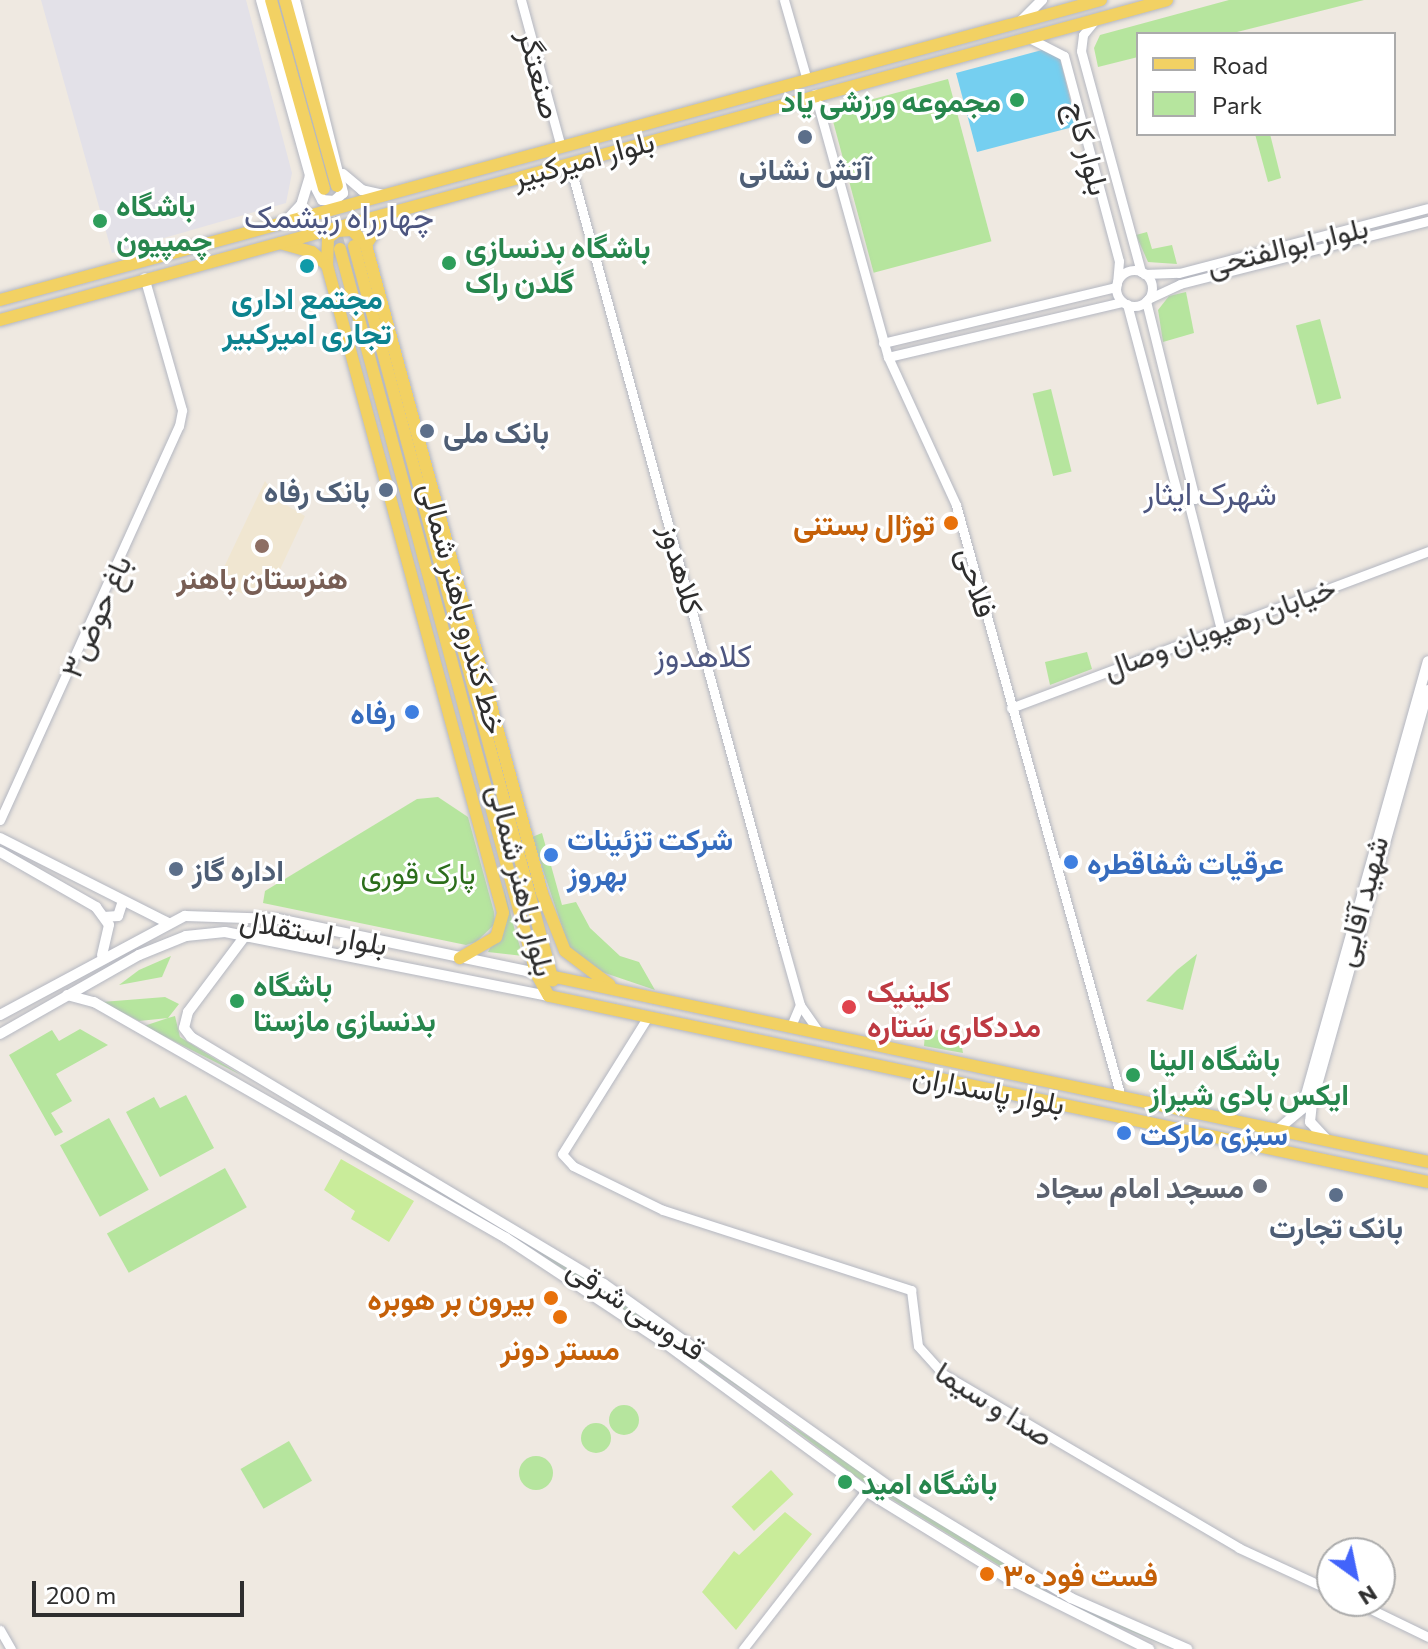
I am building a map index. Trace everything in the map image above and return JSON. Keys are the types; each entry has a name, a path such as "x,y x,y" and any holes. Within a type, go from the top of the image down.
{"main road":[{"path":"261,0 310,176 317,196 328,202 343,193 285,0"},
{"path":"271,0 324,189"},
{"path":"295,0 339,179"},
{"path":"1019,22 1042,0"},
{"name":"بلوار امیرکبیر","path":"0,320 167,270 276,243 469,174 561,147 1096,0"},
{"name":"بلوار امیرکبیر","path":"0,300 280,227 472,188 1167,0"},
{"path":"469,174 472,188"},
{"path":"280,227 301,205 310,176"},
{"path":"327,265 328,238 337,231 352,230 360,246 378,219 395,202 339,179"},
{"path":"276,243 298,246 327,265"},
{"name":"خط کندرو باهنر شمالی","path":"360,246 535,869 565,951 620,990"},
{"name":"بلوار باهنر شمالی","path":"360,246 474,695 554,978 549,996"},
{"name":"بلوار باهنر شمالی","path":"340,249 406,511 536,973 549,996"},
{"path":"162,257 167,270"},
{"name":"خط کندرو باهنر شمالی","path":"327,265 499,887 501,928 481,949 460,958"},
{"path":"404,547 406,511"},
{"path":"474,648 474,695"},
{"path":"434,658 462,704"},
{"name":"شهید آقایی","path":"1304,1116 1424,693 1428,661"},
{"path":"484,781 497,777"},
{"path":"0,838 168,923"},
{"path":"514,840 535,869 528,891"},
{"path":"0,852 55,883 104,917 118,916 123,901"},
{"path":"499,887 505,858"},
{"path":"55,883 62,870"},
{"name":"بلوار استقلال","path":"0,1015 102,955 168,923 207,915 278,919 554,978"},
{"path":"102,955 110,941 104,917"},
{"name":"بلوار استقلال","path":"0,1034 67,995 186,936 248,932 549,996"},
{"name":"قدوسی شرقی","path":"248,932 188,1012 184,1028 531,1237 676,1331 870,1476 1035,1577 1187,1649"},
{"name":"بلوار پاسداران","path":"554,978 818,1031 1428,1162"},
{"name":"قدوسی شرقی","path":"67,995 88,999 238,1083 596,1295 866,1491 1007,1578 1149,1649"},
{"name":"بلوار پاسداران","path":"549,996 1428,1182"},
{"path":"954,1082 957,1062"},
{"path":"238,1083 248,1069"},
{"path":"1277,1130 1304,1116 1329,1141"},
{"path":"767,1421 776,1408"}],"street":[{"name":"صنعتگر","path":"521,0 561,147"},
{"path":"784,0 807,80"},
{"path":"1026,38 1053,46 1065,58 1081,51 1083,35 1098,18"},
{"name":"بلوار کاج","path":"1081,51 1133,256 1142,273"},
{"name":"بلوار کاج","path":"1065,58 1119,261 1117,285"},
{"name":"فلاحی","path":"815,94 883,343 947,481 1112,1081 1121,1097"},
{"path":"1078,106 1094,102"},
{"path":"574,180 590,156"},
{"name":"کلاهدوز","path":"560,165 574,180 800,1005 818,1031"},
{"name":"بلوار ابوالفتحی","path":"1142,273 1179,273 1428,208"},
{"name":"بلوار ابوالفتحی","path":"1147,300 1180,284 1428,221"},
{"path":"1297,243 1299,255"},
{"path":"1119,261 1129,266 1133,256"},
{"path":"883,343 1101,290 1117,285 1126,273 1142,273 1152,289 1147,300 1148,317 1176,425 1188,501 1220,626"},
{"path":"1179,273 1170,279 1180,284"},
{"name":"باغ حوض۳","path":"0,820 182,410 144,277"},
{"path":"1117,285 1133,320 1160,429 1188,501"},
{"path":"1101,290 1110,296 1103,305"},
{"path":"888,357 1103,305 1147,300"},
{"path":"1133,320 1141,313 1148,317"},
{"path":"998,317 1002,329"},
{"path":"1160,429 1176,425"},
{"name":"خیابان رهپویان وصال","path":"1011,708 1220,626 1428,551"},
{"path":"791,1026 800,1005"},
{"name":"صدا و سیما","path":"647,1018 562,1154 589,1176 663,1210 911,1290 918,1346 943,1374 1239,1548 1316,1584"},
{"path":"1097,1091 1112,1081"},
{"path":"743,1649 866,1491"},
{"path":"1387,1617 1428,1637"},
{"path":"0,1630 11,1649"}],"shaded area":[{"path":"41,0 246,0 292,173 286,203 112,253"},
{"name":"هنرستان باهنر","path":"265,481 281,502 305,516 275,580 263,575 252,598 217,582"}],"green space":[{"path":"1229,0 1364,0 1237,32 1136,32 1136,58 1098,67 1094,48 1100,35"},
{"path":"948,79 991,241 874,273 830,111"},
{"path":"1256,136 1270,136 1281,178 1268,182"},
{"path":"1147,232 1152,249 1172,245 1177,264 1148,262 1136,235"},
{"path":"1186,292 1194,333 1163,342 1158,310 1169,296"},
{"path":"1320,319 1341,398 1317,405 1296,325"},
{"path":"1051,389 1072,471 1053,476 1033,394"},
{"path":"1087,652 1092,669 1050,685 1045,662"},
{"name":"پارک قوری","path":"438,797 468,817 494,912 495,924 476,942 466,945 263,903 265,891 417,799"},
{"path":"542,833 562,905 576,902 590,928 620,956 639,962 655,990 596,970 569,948 532,837"},
{"path":"503,884 523,956 488,952 508,913"},
{"path":"1197,954 1183,1010 1146,1001 1177,970"},
{"path":"171,956 162,977 119,985 139,970"},
{"path":"165,997 179,1004 168,1018 139,1021 102,1002"},
{"path":"175,1016 180,1037 241,1075 144,1026"},
{"path":"958,1025 963,1053 924,1046 925,1033"},
{"path":"80,1029 108,1045 56,1074 72,1101 51,1113 63,1132 55,1136 9,1055 52,1030 59,1041"},
{"path":"255,1081 591,1282 768,1407 535,1250"},
{"path":"186,1095 214,1148 160,1177 126,1112 154,1097 160,1108"},
{"path":"109,1118 149,1190 100,1217 60,1145"},
{"path":"341,1159 414,1201 389,1242 351,1219 355,1211 324,1190"},
{"path":"225,1168 247,1207 129,1273 107,1233"},
{"path":"624,1405 634,1410 639,1420 634,1430 624,1435 614,1430 609,1420 614,1410"},
{"path":"777,1416 1052,1595 1174,1649 1055,1600 858,1478"},
{"path":"596,1423 602,1424 610,1432 610,1444 602,1452 596,1453 590,1452 582,1444 581,1438 582,1432 590,1424"},
{"path":"289,1441 312,1481 264,1509 241,1469"},
{"path":"536,1456 548,1461 553,1473 548,1485 536,1490 524,1485 519,1473 524,1461"},
{"path":"771,1470 794,1494 754,1531 732,1507"},
{"path":"785,1512 812,1534 736,1630 702,1592 734,1551 739,1555"}],"water":[{"name":"مجموعه ورزشی یاد","path":"1042,50 1059,55 1077,126 977,152 956,73"}],"tunnel":[{"path":"327,200 340,249"}],"place":[{"name":"مجموعه ورزشی یاد","path":"1017,100"},
{"name":"آتش نشانی","path":"805,137"},
{"name":"باشگاه چمپیون","path":"100,221"},
{"name":"باشگاه بدنسازی گلدن راک","path":"449,263"},
{"name":"مجتمع اداری تجاری امیرکبیر","path":"307,266"},
{"name":"بانک ملی","path":"427,431"},
{"name":"بانک رفاه","path":"386,490"},
{"name":"توژال بستنی","path":"951,523"},
{"name":"هنرستان باهنر","path":"262,546"},
{"name":"رفاه","path":"412,712"},
{"name":"شرکت تزئینات بهروز","path":"551,855"},
{"name":"عرقیات شفاقطره","path":"1071,862"},
{"name":"اداره گاز","path":"176,869"},
{"name":"باشگاه بدنسازی مازستا","path":"237,1001"},
{"name":"کلینیک مددکاری سَتاره","path":"849,1007"},
{"name":"باشگاه الینا ایکس بادی شیراز","path":"1133,1075"},
{"name":"سبزی مارکت","path":"1124,1133"},
{"name":"مسجد امام سجاد","path":"1260,1186"},
{"name":"بانک تجارت","path":"1336,1195"},
{"name":"بیرون بر هوبره","path":"551,1298"},
{"name":"مستر دونر","path":"560,1317"},
{"name":"باشگاه امید","path":"845,1482"},
{"name":"فست فود ۳۰","path":"987,1574"}],"district":[{"name":"چهارراه ریشمک","path":"339,215"},
{"name":"شهرک ایثار","path":"1210,492"},
{"name":"کلاهدوز","path":"703,654"}]}
